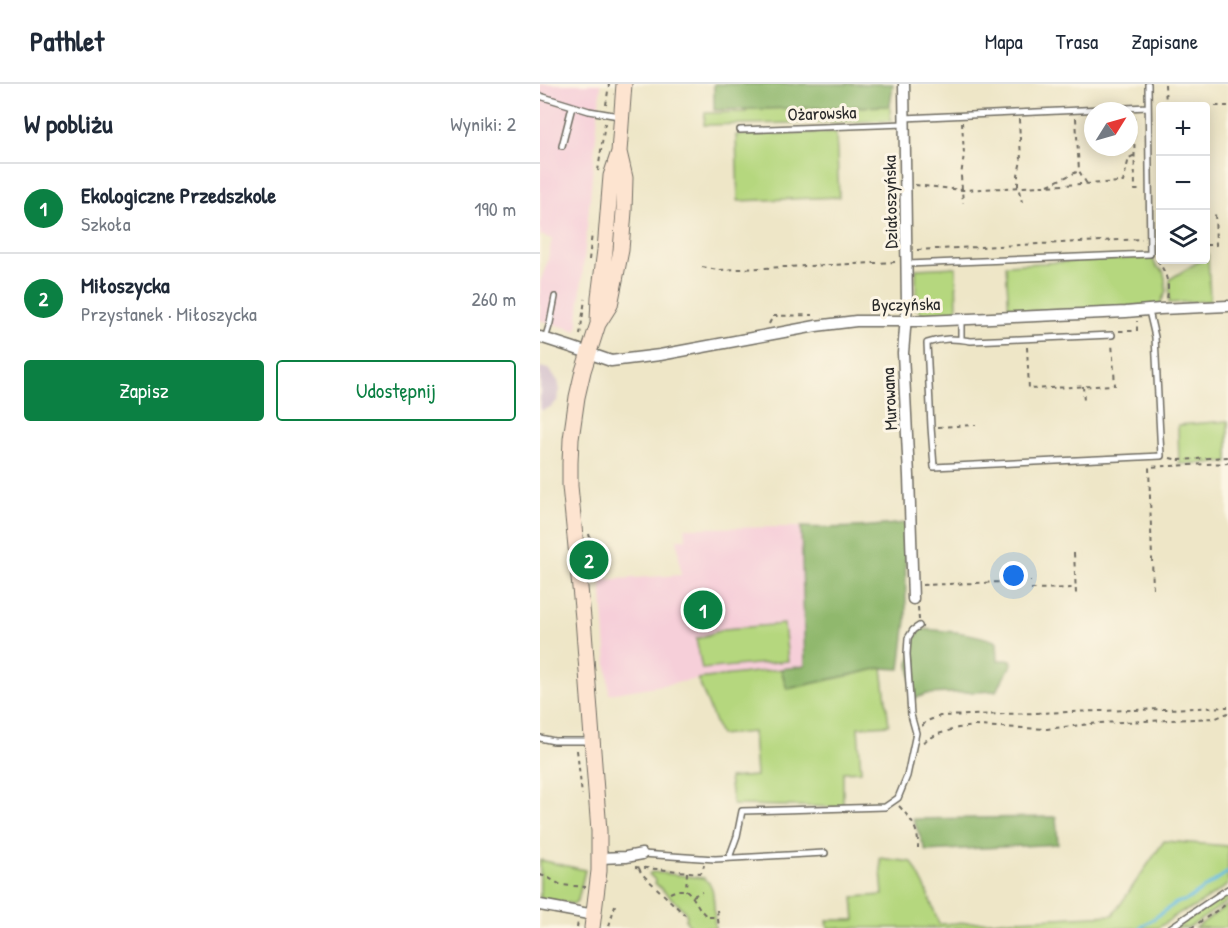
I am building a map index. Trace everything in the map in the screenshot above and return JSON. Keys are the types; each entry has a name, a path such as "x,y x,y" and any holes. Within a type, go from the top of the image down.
{"street":[{"path":"540,905 585,924 599,858 598,815 570,486 570,463 571,439 583,370 598,324 610,305 621,250 625,178 619,152 624,84"},
{"name":"Działoszyńska","path":"904,84 907,320"},
{"name":"Byczyńska","path":"543,338 611,361 660,355 856,321 961,320 1228,306"},
{"name":"Murowana","path":"907,320 903,353 913,599"},
{"path":"599,858 642,854"}],"lane":[{"path":"907,262 1150,254 1148,84"},
{"path":"540,96 589,111 621,116"},
{"path":"562,146 573,107"},
{"name":"Ożarowska","path":"1138,108 1148,107"},
{"name":"Ożarowska","path":"740,130 905,121 962,115 1084,110"},
{"path":"543,338 550,323 555,297"},
{"path":"1112,335 971,341 941,339 927,343 934,467 1161,456 1155,337 1149,311"},
{"path":"961,320 961,339"},
{"path":"729,858 737,836 742,811 885,807 898,798 907,776 916,733 911,715 907,654 908,638 919,626"},
{"path":"540,738 554,741 591,741"},
{"path":"642,854 729,858 825,853"},
{"path":"1170,928 1228,889"}],"path":[{"path":"1165,84 1166,102"},
{"path":"1215,106 1228,105"},
{"path":"1076,110 1078,171 1087,184"},
{"path":"1018,113 1021,160 1018,187 1022,202"},
{"path":"962,115 963,203"},
{"path":"906,184 963,190 1123,182 1129,158 1133,156"},
{"path":"1135,156 1135,190 1150,190"},
{"path":"1046,186 1078,171"},
{"path":"1210,245 1216,245 1215,210"},
{"path":"914,250 1150,238"},
{"path":"1150,254 1164,270 1167,278 1166,309"},
{"path":"702,267 718,270 907,262"},
{"path":"1027,339 1029,389 1115,385 1112,335 1114,332 1137,331 1136,318"},
{"path":"1083,386 1084,402"},
{"path":"931,427 975,424"},
{"path":"1161,456 1178,460 1228,458"},
{"path":"1153,589 1149,467 1228,463"},
{"path":"587,528 591,542 593,578"},
{"path":"1074,553 1076,594"},
{"path":"919,585 1031,581"},
{"path":"1031,589 1076,588"},
{"path":"913,599 918,604 919,626"},
{"path":"916,733 927,721 940,716 1228,706"},
{"path":"913,748 938,734 975,726 1047,729 1099,723 1216,718 1228,713"},
{"path":"895,801 919,836 918,848"},
{"path":"630,867 700,873 705,858"},
{"path":"639,868 641,873 685,915"},
{"path":"686,890 687,873"},
{"path":"540,875 561,885 586,887"},
{"path":"670,893 686,890 693,896 697,907 705,916 718,917"},
{"path":"693,896 702,892"},
{"path":"1191,928 1228,903"},
{"path":"609,926 615,905"},
{"path":"717,910 719,928"}],"shaded area":[{"path":"540,84 601,84 577,331 540,320 540,282 552,239 540,235"},
{"path":"540,367 548,369 558,381 560,390 557,401 551,407 540,411"},
{"path":"801,527 805,666 698,679 609,694 601,580 681,575 677,539 686,539 685,528"}],"green space":[{"path":"714,84 893,84 890,106 714,110"},
{"path":"890,106 891,121 704,125 705,113 746,112 747,109"},
{"path":"836,132 839,197 738,201 736,135"},
{"path":"1152,257 1156,266 1163,271 1165,278 1166,291 1160,304 1009,312 1006,265"},
{"path":"1194,264 1208,264 1210,301 1169,303 1170,279"},
{"path":"956,267 957,314 924,316 916,308 916,269"},
{"path":"1228,421 1228,462 1179,464 1178,425"},
{"path":"905,523 906,620 900,669 881,668 787,689 781,669 805,666 801,527 879,526"},
{"path":"784,624 788,661 702,669 696,639 724,629"},
{"path":"921,629 969,634 997,642 998,660 1011,660 1012,664 996,691 926,694 914,699 909,664 915,637"},
{"path":"882,668 889,725 858,727 861,771 843,772 843,807 733,805 729,778 756,776 753,732 720,735 698,679 781,669 787,689"},
{"path":"1056,817 1058,844 926,851 913,819"},
{"path":"1164,841 1228,846 1228,885 1158,928 828,928 827,920 855,920 853,897 883,895 880,858 912,862 926,889 939,924 1113,915"},
{"path":"540,860 585,870 578,900 573,904 540,898"},
{"path":"652,872 704,878 712,890 715,928 692,928 686,921 687,916 684,910 655,883 656,881 649,874"},
{"path":"1228,892 1228,901 1188,928 1175,928"},
{"path":"1228,905 1228,928 1195,928"}],"waterway":[{"path":"1140,928 1228,872"}],"place":[{"name":"Miłoszycka","path":"589,560"},
{"name":"Ekologiczne Przedszkole","path":"703,610"}]}
